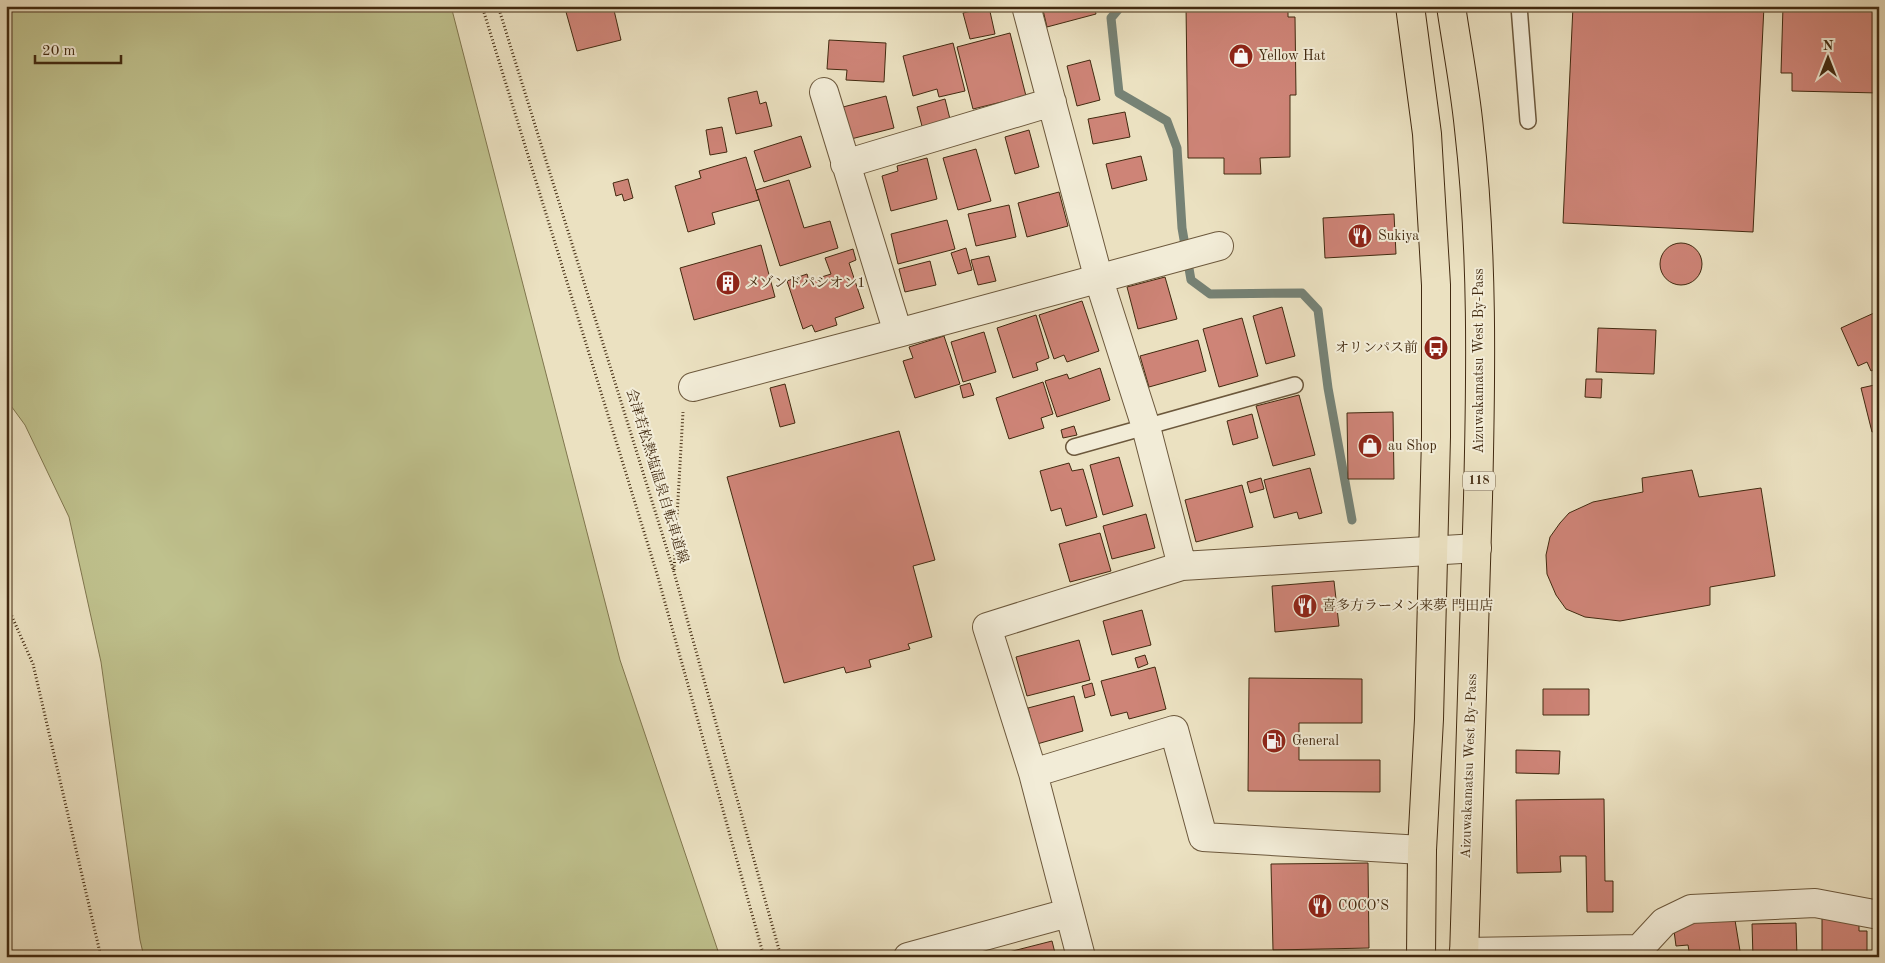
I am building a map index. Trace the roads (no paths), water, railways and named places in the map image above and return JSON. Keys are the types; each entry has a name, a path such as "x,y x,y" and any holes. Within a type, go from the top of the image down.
{"highway":[{"path":"1410,6 1426,134 1436,285 1436,437 1422,850 1421,957"},
{"name":"Aizuwakamatsu West By-Pass","path":"1451,6 1469,130 1479,283 1480,437 1464,955"}],"street":[{"path":"1026,6 1099,280 1146,427 1182,566"},
{"path":"824,92 898,333"},
{"path":"845,164 1052,102"},
{"path":"693,387 1099,280 1197,252"},
{"path":"1081,957 1033,773 987,627 1182,566 1477,548"},
{"path":"1033,773 1174,730 1203,837 1422,850"},
{"path":"1464,955 1639,950 1664,922 1691,909 1816,903 1879,916"},
{"path":"920,955 1068,913"}],"lane":[{"path":"1519,6 1528,121"},
{"path":"1074,447 1295,385"}],"waterway":[{"path":"1121,6 1111,18 1119,93 1167,121 1177,148 1182,228 1191,280 1210,294 1302,293 1318,310 1328,388 1352,520"}],"place":[{"name":"Yellow Hat","path":"1241,56"},
{"name":"Sukiya","path":"1360,236"},
{"name":"メゾンドパシオン1","path":"728,283"},
{"name":"オリンパス前","path":"1436,348"},
{"name":"au Shop","path":"1370,446"},
{"name":"喜多方ラーメン来夢 門田店","path":"1305,606"},
{"name":"General","path":"1274,741"},
{"name":"COCO’S","path":"1320,906"}]}
